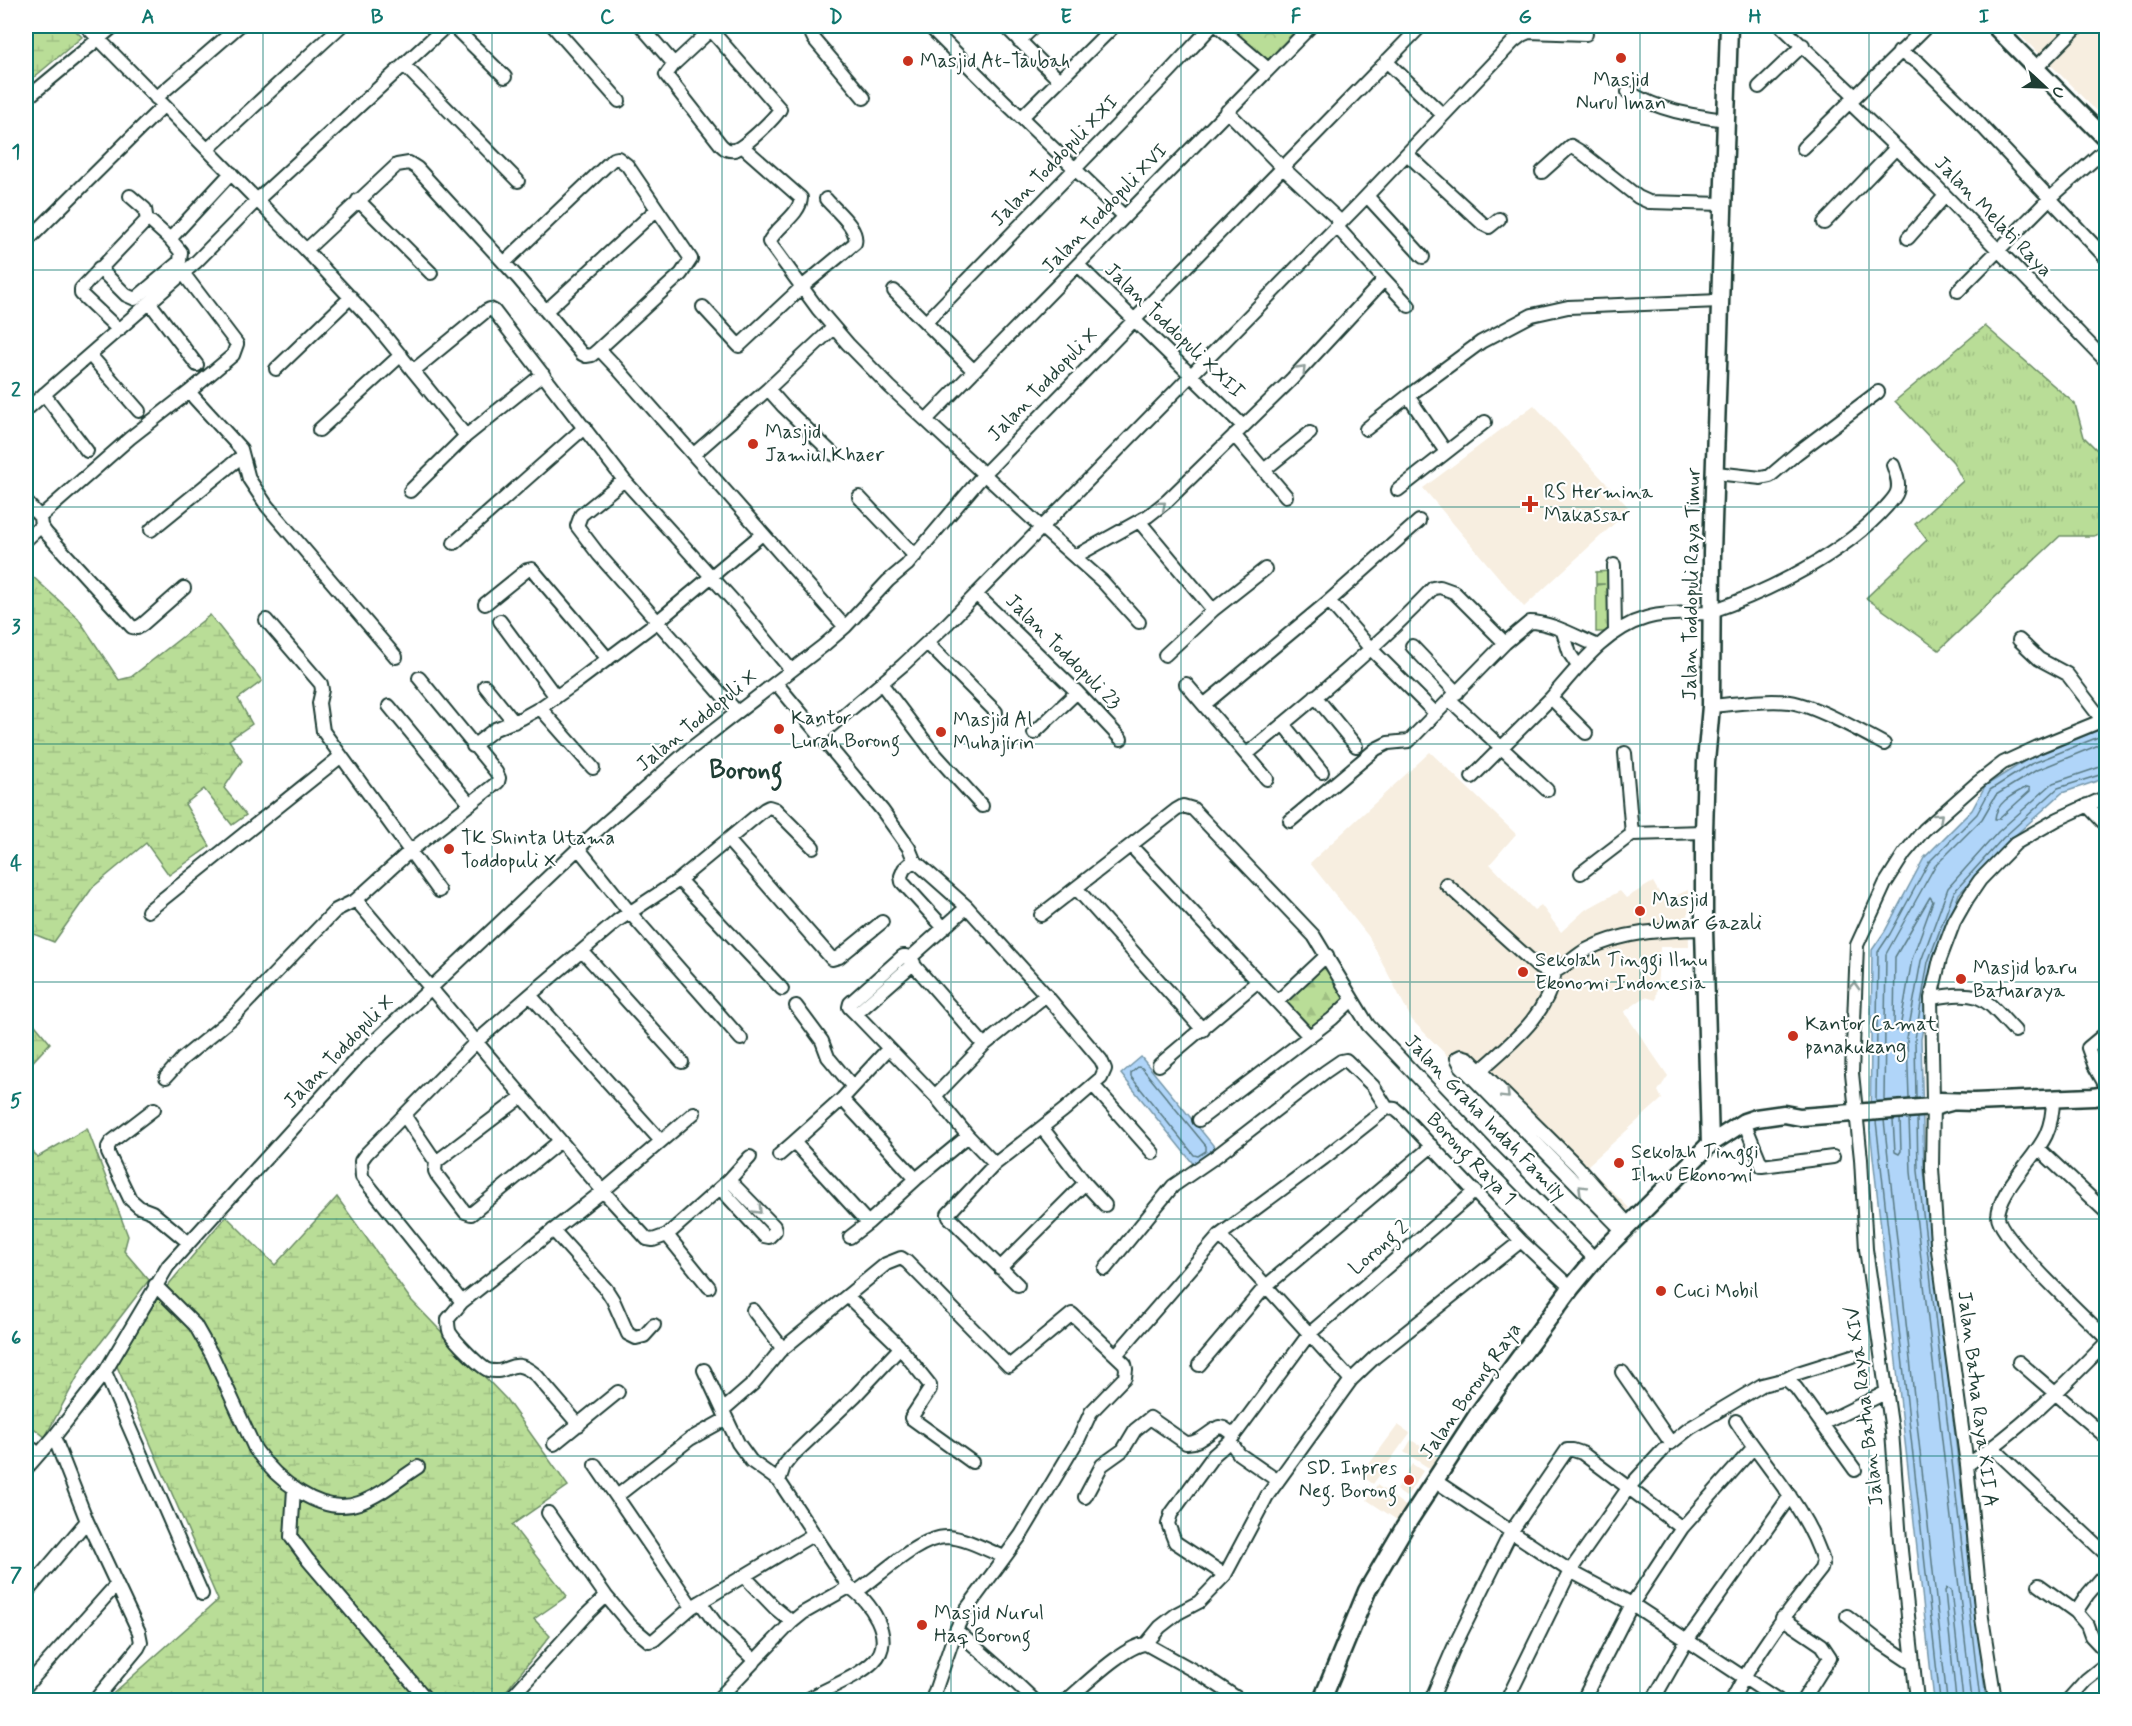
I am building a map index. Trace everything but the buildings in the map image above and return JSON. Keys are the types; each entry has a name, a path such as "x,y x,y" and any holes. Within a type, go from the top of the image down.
{"main road":[{"name":"Jalan Toddopuli Raya Timur","path":"1710,1144 1704,929 1704,832 1706,762 1711,706 1729,26"},
{"path":"1744,1122 1784,1114 1800,1117 1951,1102 2106,1095"},
{"name":"Jalan Borong Raya","path":"1322,1701 1367,1591 1434,1480 1478,1414 1595,1259 1710,1144 1744,1122"}],"street":[{"path":"86,26 351,297 466,436"},
{"path":"26,99 114,26"},
{"path":"26,242 160,102 239,26"},
{"path":"207,149 341,26"},
{"path":"26,410 183,273 257,200 447,26"},
{"path":"453,26 504,77"},
{"path":"553,26 619,101"},
{"path":"641,26 674,64"},
{"path":"810,26 814,39 864,98"},
{"path":"929,26 1124,216"},
{"path":"1005,26 1059,80"},
{"path":"1019,40 1035,26"},
{"path":"1022,117 1114,26"},
{"path":"1022,117 1114,26"},
{"name":"Jalan Toddopuli XXI","path":"926,322 1212,26"},
{"path":"1218,26 1268,69"},
{"name":"Jalan Toddopuli X","path":"26,1469 105,1372 155,1285 188,1242 357,1058 430,987 690,749 776,684 845,627 915,556 984,474 1421,26"},
{"name":"Jalan Melati Raya","path":"1781,26 1803,45 1896,148 2106,361"},
{"path":"1803,148 1927,26"},
{"path":"1994,26 2106,139"},
{"path":"2037,67 2078,26"},
{"path":"713,28 780,109 742,146 730,150 722,145 666,75 674,64 713,28"},
{"name":"Jalan Toddopuli XVI","path":"926,420 1268,69 1304,28"},
{"path":"819,736 927,643 1339,225 1522,35 1529,32 1586,34"},
{"path":"1760,87 1803,45"},
{"path":"1899,52 1918,62 2106,258"},
{"path":"1386,61 1443,115"},
{"path":"404,65 518,181"},
{"path":"1628,92 1673,112 1726,120"},
{"path":"1227,111 1339,225 1409,306"},
{"path":"742,146 801,198 796,209 769,242 833,328 926,420 1042,528 1076,556 1139,622"},
{"path":"1542,172 1571,146 1638,198 1648,202 1723,204"},
{"path":"1824,223 1896,148"},
{"path":"1958,291 2049,199 2106,149"},
{"path":"1407,154 1483,224 1489,227 1499,219"},
{"path":"306,249 397,165 409,163 428,178 586,356 592,355 665,289 690,263 691,259 627,165 618,158 613,159 504,263"},
{"path":"170,239 231,173"},
{"path":"99,268 126,295 135,299 180,261 181,252 170,239 147,221 145,209 130,196"},
{"path":"1367,196 1423,257"},
{"path":"1908,238 1945,196"},
{"path":"703,306 739,346 802,287 852,246 856,238 854,231 826,199"},
{"path":"358,200 431,273"},
{"path":"546,311 656,210"},
{"path":"119,330 81,294 81,289 147,221"},
{"name":"Jalan Toddopuli XXII","path":"1078,265 1190,374 1238,431"},
{"path":"26,540 41,522 130,438 233,355 237,344 183,273"},
{"name":"Jalan Toddopuli XXII","path":"1076,556 1139,521 1167,501 1292,379 1355,313 1382,283 1381,276"},
{"path":"894,291 974,371"},
{"path":"276,369 351,297"},
{"path":"1366,429 1481,342 1532,315 1568,307 1720,301"},
{"path":"150,303 197,365"},
{"path":"412,370 490,309 499,317 624,480 711,576 791,670"},
{"path":"694,454 833,328"},
{"path":"599,349 845,627"},
{"path":"90,355 139,411"},
{"path":"319,430 401,356"},
{"path":"410,491 466,436 543,374"},
{"path":"768,389 833,454"},
{"path":"189,392 235,441 254,489 267,506 396,657"},
{"path":"1716,473 1761,478 1770,476 1878,392"},
{"path":"44,394 87,452"},
{"path":"1408,396 1446,452"},
{"path":"1398,490 1485,422"},
{"path":"454,543 585,428"},
{"path":"1238,431 1264,470 1287,496"},
{"path":"1264,470 1310,433"},
{"path":"151,530 242,456"},
{"path":"1472,777 1551,698 1578,666 1615,632 1634,621 1654,616 1712,612 1738,602 1780,582 1849,540 1877,516 1896,495 1898,487 1893,465"},
{"path":"624,480 581,516 577,526 599,555 737,712"},
{"path":"859,497 915,556"},
{"path":"26,502 132,627 137,628 143,624 184,588"},
{"path":"1139,521 1213,610"},
{"path":"1204,704 1329,601 1419,521"},
{"path":"473,746 495,729 540,708 608,659 658,621 762,534"},
{"path":"1614,565 1615,632"},
{"path":"485,604 527,570 532,569 608,659"},
{"path":"1165,655 1213,610 1265,569"},
{"path":"1247,754 1396,627 1433,588 1440,587 1454,592 1505,643"},
{"name":"Jalan Toddopuli 23","path":"976,594 1077,692 1121,739"},
{"path":"1329,601 1371,649 1436,714"},
{"path":"1615,606 1625,617 1634,621"},
{"path":"266,620 321,684 319,703 323,731 439,891"},
{"path":"500,621 556,697"},
{"path":"1290,821 1376,749 1388,743 1409,741 1505,643 1530,622 1539,622 1598,646"},
{"path":"1563,632 1569,654 1578,666"},
{"path":"2019,640 2039,659 2067,674 2105,720"},
{"path":"927,643 996,712"},
{"path":"1412,646 1453,697 1501,748 1547,790"},
{"path":"166,1077 182,1059 232,1018 336,910 356,900 410,851 493,786 499,778 419,678"},
{"path":"881,683 933,752 982,806"},
{"path":"776,684 882,810 909,848 914,860 967,907 1101,1060 1105,1070 1101,1078 1043,1128 995,1164 948,1214 1018,1285"},
{"path":"1186,684 1267,779"},
{"path":"485,686 513,722"},
{"path":"1034,733 1077,692"},
{"path":"1315,696 1356,746"},
{"path":"1551,698 1586,733"},
{"path":"1711,706 1789,702 1802,705 1884,744"},
{"path":"389,706 470,804"},
{"path":"540,708 593,768"},
{"name":"Jalan Batua Raya XIV","path":"1917,1701 1906,1604 1892,1431 1866,1249 1862,1159 1852,1073 1857,945 1885,884 1924,830 1977,783 2004,763 2105,720"},
{"path":"1283,724 1322,772"},
{"path":"1625,753 1632,834"},
{"path":"148,911 340,757"},
{"name":"Jalan Batua Raya XII A","path":"1995,1701 1982,1618 1967,1465 1937,1243 1932,1168 1930,998 1940,959 1954,922 1966,899 1980,880 2016,843 2058,819 2106,797"},
{"path":"2087,805 2106,825"},
{"name":"Jalan Graha Indah Family","path":"1041,915 1176,810 1183,806 1193,809 1308,929 1327,955 1368,1025 1595,1259"},
{"path":"462,1302 362,1177 361,1161 366,1154 476,1042 530,995 612,926 679,880 769,807 776,809 813,847"},
{"path":"1581,873 1632,834 1704,832"},
{"path":"728,840 832,959 839,957 882,922"},
{"path":"1131,846 1309,1036"},
{"path":"579,849 631,914 741,1039"},
{"path":"914,860 904,869 901,876 902,882 944,928"},
{"path":"679,880 782,989"},
{"path":"1446,884 1538,967 1549,973 1555,972 1587,950 1620,937 1657,930 1704,929"},
{"path":"1076,888 1203,1030"},
{"path":"356,900 560,1141 647,1239 652,1240 667,1235 725,1184 750,1157"},
{"path":"912,961 967,907"},
{"path":"583,952 682,1062"},
{"path":"1278,1001 1327,955"},
{"path":"984,1045 912,961 903,956 852,1000 849,1007 935,1096 995,1164"},
{"path":"1481,1070 1540,1012 1549,997 1555,972"},
{"path":"1159,1065 1257,982"},
{"path":"1930,998 1957,994 1979,996 1986,1000 2015,1031"},
{"path":"530,995 661,1141"},
{"path":"935,1096 984,1045 1046,995"},
{"path":"1199,1120 1332,1018 1352,1000"},
{"path":"796,1006 822,1041 828,1057 853,1087"},
{"path":"2106,1033 2088,1048 2095,1067 2106,1086"},
{"path":"779,1155 842,1099 888,1049"},
{"path":"1461,1056 1468,1058 1571,1160 1626,1228 1461,1066 1458,1058 1461,1056"},
{"name":"Borong Raya 1","path":"1105,1269 1173,1186 1344,1060 1349,1062 1373,1086 1387,1108 1395,1109 1521,1241 1571,1288"},
{"path":"1093,1085 1153,1154"},
{"path":"436,1162 523,1096"},
{"path":"2053,1098 2048,1136 2008,1191 2000,1205 1998,1218 2019,1250 2106,1338"},
{"path":"842,1099 916,1179"},
{"path":"1116,1355 1220,1234 1324,1158 1387,1108"},
{"path":"154,1109 111,1142 108,1153 130,1199 139,1207 152,1212 188,1242"},
{"path":"579,1425 529,1369 517,1364 500,1370 489,1370 483,1367 450,1334 448,1319 462,1302 603,1191 694,1113"},
{"path":"404,1115 436,1162 437,1175 465,1212 471,1214 560,1141"},
{"path":"1744,1122 1762,1166 1833,1157"},
{"path":"1043,1128 1105,1205"},
{"path":"850,1237 968,1136"},
{"path":"794,1142 868,1222"},
{"path":"1199,1365 1266,1286 1432,1146"},
{"path":"2039,1149 2106,1212"},
{"path":"1000,1268 1085,1183"},
{"name":"Lorong 2","path":"1225,1575 1175,1542 1168,1524 1171,1514 1208,1463 1232,1438 1309,1334 1475,1191"},
{"path":"553,1230 606,1289 628,1334 636,1338 644,1336 654,1325"},
{"path":"1220,1234 1351,1380"},
{"path":"667,1235 709,1287"},
{"path":"1146,1644 1178,1613 1193,1607 1206,1597 1225,1575 1267,1496 1351,1380 1375,1357 1521,1241"},
{"path":"617,1496 724,1415 783,1349 886,1264 901,1258 908,1262 1009,1366 1072,1314 1125,1364 1125,1377 1091,1412 1079,1438 1031,1519 965,1611 956,1630 932,1701"},
{"path":"155,1285 195,1325 212,1355 255,1449 268,1466 294,1489 316,1501 350,1506 367,1499 418,1467"},
{"path":"847,1296 900,1348 930,1385 930,1389 911,1418 972,1462"},
{"path":"753,1310 783,1349"},
{"path":"1967,1465 1993,1448 2056,1394 2106,1343"},
{"path":"779,1480 784,1466 791,1457 855,1396 900,1348"},
{"path":"1622,1372 1671,1443 1690,1428 1762,1384 1786,1379 1852,1356"},
{"path":"2019,1362 2106,1437"},
{"path":"704,1370 738,1443 751,1461 779,1480 853,1589 880,1622 881,1646 878,1657 814,1699"},
{"path":"105,1372 202,1594"},
{"path":"1786,1379 1796,1388 1855,1470"},
{"path":"554,1444 618,1392"},
{"path":"1822,1424 1887,1392"},
{"path":"1085,1497 1102,1465 1123,1450 1135,1430 1150,1418 1186,1443 1191,1444 1219,1427 1224,1428 1232,1438 1239,1454 1278,1480"},
{"path":"1732,1701 1743,1678 1782,1618 1821,1569 1823,1561 1790,1497 1736,1421"},
{"path":"54,1437 87,1521 139,1632 141,1642 94,1701"},
{"path":"26,1444 39,1454"},
{"path":"1583,1701 1632,1604 1682,1528 1753,1448"},
{"path":"1993,1448 2106,1554"},
{"path":"1435,1699 1459,1636 1511,1532 1567,1450 1582,1453 1682,1528"},
{"path":"1507,1701 1570,1571 1629,1487 1664,1450"},
{"path":"595,1465 696,1605 754,1661"},
{"path":"1434,1480 1570,1571 1632,1604 1778,1701"},
{"path":"294,1489 291,1537 427,1701"},
{"path":"1653,1701 1686,1642 1790,1497"},
{"path":"548,1513 606,1596 630,1626 649,1641 654,1640 696,1605 814,1534"},
{"path":"26,1593 87,1521"},
{"path":"717,1701 803,1613 853,1589 917,1547 936,1538 949,1537 1004,1557"},
{"path":"2076,1612 2106,1573"},
{"path":"744,1576 792,1622"},
{"path":"26,1686 116,1585"},
{"path":"2038,1586 2076,1612 2087,1625 2091,1636 2106,1652"},
{"path":"508,1701 606,1596"},
{"path":"1847,1616 1913,1664"},
{"path":"1782,1618 1822,1645 1830,1657 1803,1701"},
{"path":"956,1630 1034,1701"},
{"path":"1067,1701 1135,1645 1146,1644 1207,1678 1240,1701"},
{"path":"2068,1701 2086,1680 2106,1664"}],"shaded area":[{"path":"2010,26 2106,26 2106,121 2052,66"},
{"name":"RS Hermina Makassar","path":"1534,405 1630,509 1524,607 1423,488"},
{"name":"Sekolah Tinggi Ilmu Ekonomi Indonesia","path":"1430,752 1516,834 1490,864 1534,910 1541,905 1561,932 1585,910 1620,891 1626,898 1653,882 1664,901 1688,890 1689,947 1660,947 1656,1000 1645,997 1624,1012 1668,1076 1658,1091 1662,1099 1587,1166 1629,1208 1614,1226 1412,1020 1369,937 1310,863"},
{"path":"1398,1425 1410,1433 1373,1484 1361,1475"},
{"path":"1411,1440 1440,1458 1432,1470 1404,1452"},
{"name":"SD. Inpres Neg. Borong","path":"1412,1464 1423,1471 1406,1497 1396,1490"},
{"path":"1377,1485 1407,1507 1397,1520 1367,1500"}],"green space":[{"path":"26,26 71,26 82,37 26,84"},
{"path":"1229,26 1288,26 1294,32 1267,61"},
{"path":"1985,326 2075,404 2084,437 2106,459 2106,531 2094,536 2060,536 1939,650 1866,598 1927,540 1915,524 1963,481 1953,462 1895,401"},
{"path":"1610,571 1611,597 1608,597 1608,607 1611,607 1611,632 1596,632 1596,585 1605,584 1596,584 1596,572"},
{"path":"31,575 78,618 119,680 131,677 210,615 262,681 238,699 252,724 229,740 242,761 224,788 246,815 232,825 204,789 185,804 210,846 169,875 146,843 93,887 54,942 26,931 26,579"},
{"path":"1327,955 1352,1000 1309,1036 1278,1001"},
{"path":"26,1014 50,1043 26,1069"},
{"path":"87,1128 128,1236 124,1251 149,1280 85,1363 45,1437 26,1422 26,1145 38,1157"},
{"path":"337,1197 411,1300 506,1399 568,1486 512,1525 567,1596 534,1619 550,1636 499,1700 106,1700 218,1600 116,1364 159,1296 226,1216 275,1265"}],"water":[{"path":"2106,727 2106,778 2062,793 2008,842 1959,894 1934,963 1921,1039 1924,1170 1986,1700 1934,1700 1870,1130 1872,950 1885,931 1924,858 1972,810 1985,786 2028,759"},
{"path":"1141,1057 1217,1150 1195,1166 1121,1074"}],"place":[{"name":"Masjid Nurul Iman","path":"1621,58"},
{"name":"Masjid At-Taubah","path":"908,61"},
{"name":"Masjid Jamiul Khaer","path":"753,444"},
{"name":"RS Hermina Makassar","path":"1530,504"},
{"name":"Kantor Lurah Borong","path":"779,729"},
{"name":"Masjid Al Muhajirin","path":"941,732"},
{"name":"TK Shinta Utama Toddopuli X","path":"449,849"},
{"name":"Masjid Umar Gazali","path":"1640,911"},
{"name":"Sekolah Tinggi Ilmu Ekonomi Indonesia","path":"1523,972"},
{"name":"Masjid baru Batuaraya","path":"1961,979"},
{"name":"Kantor Camat panakukang","path":"1793,1036"},
{"name":"Sekolah Tinggi Ilmu Ekonomi","path":"1619,1163"},
{"name":"Cuci Mobil","path":"1661,1291"},
{"name":"SD. Inpres Neg. Borong","path":"1409,1480"},
{"name":"Masjid Nurul Haq Borong","path":"922,1625"}],"district":[{"name":"Borong","path":"746,771"}]}
